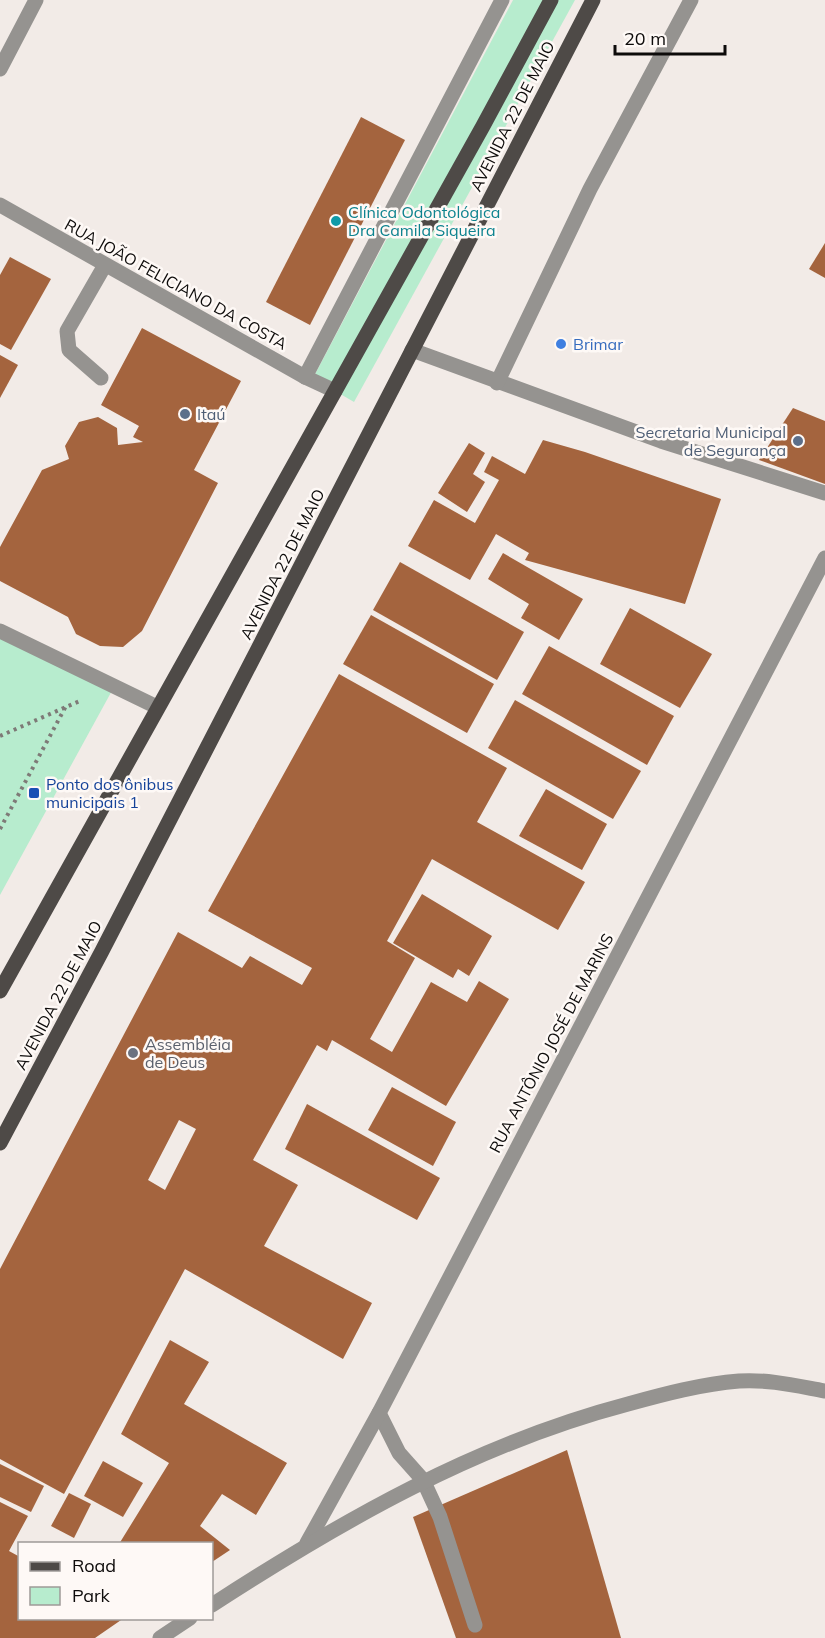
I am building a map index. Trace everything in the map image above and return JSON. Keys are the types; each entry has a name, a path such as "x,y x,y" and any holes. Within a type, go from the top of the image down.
{"main road":[{"name":"AVENIDA 22 DE MAIO","path":"0,992 551,0"},
{"name":"AVENIDA 22 DE MAIO","path":"0,1143 113,930 593,0"}],"street":[{"path":"0,69 36,0"},
{"path":"305,377 502,0"},
{"path":"497,383 590,189 691,0"},
{"name":"RUA JOÃO FELICIANO DA COSTA","path":"0,206 305,377 335,391"},
{"path":"101,378 69,350 67,331 105,265"},
{"path":"412,350 497,383 662,441 825,493"},
{"name":"RUA ANTÔNIO JOSÉ DE MARINS","path":"307,1543 379,1413 825,558"},
{"path":"0,631 157,707"},
{"path":"213,1604 307,1543 423,1480 577,1417 650,1398 740,1381 765,1381 825,1391"},
{"path":"379,1413 399,1453 423,1480 440,1517 475,1625"},
{"path":"160,1638 187,1620"}],"path":[{"path":"0,736 114,687"},
{"path":"0,829 66,706"}],"green space":[{"path":"513,0 575,0 354,402 313,378"},
{"path":"0,631 114,687 0,895"}],"building":[{"name":"Clínica Odontológica Dra Camila Siqueira","path":"361,117 405,140 310,325 266,302"},
{"path":"825,243 825,278 809,269"},
{"path":"10,257 51,279 11,350 0,344 0,275"},
{"path":"142,328 241,381 194,470 218,483 142,631 123,647 100,646 76,634 68,617 0,581 0,547 42,470 69,459 65,446 79,422 98,417 117,428 118,445 143,442 133,437 139,426 101,405"},
{"path":"0,355 18,365 0,398"},
{"name":"Secretaria Municipal de Segurança","path":"793,408 825,421 825,484 759,460"},
{"path":"543,440 585,452 721,499 685,604 525,560 529,553 496,534 470,580 408,546 434,500 475,523 499,480 484,472 492,456 525,474"},
{"path":"469,443 485,453 473,474 485,482 467,512 438,493"},
{"path":"503,553 583,599 559,640 521,618 529,604 488,579"},
{"path":"400,562 524,632 497,680 373,610"},
{"path":"630,608 712,654 680,708 600,664"},
{"path":"371,615 494,684 467,733 343,664"},
{"path":"549,646 674,716 647,765 522,694"},
{"path":"339,674 507,768 477,822 585,882 558,930 432,859 387,941 415,958 370,1039 392,1052 431,982 467,1002 479,981 509,999 446,1106 332,1040 327,1051 317,1045 253,1160 298,1185 264,1246 372,1303 343,1359 185,1269 64,1494 0,1459 0,1269 178,932 242,968 250,956 302,985 312,968 208,911","holes":["179,1120 196,1129 165,1190 148,1180"]},
{"path":"515,700 641,771 613,819 488,748"},
{"path":"546,789 607,824 582,870 519,836"},
{"path":"422,894 492,936 469,976 458,969 453,978 393,943"},
{"path":"392,1087 456,1122 433,1166 368,1130"},
{"path":"307,1104 440,1178 417,1220 285,1149"},
{"path":"170,1340 209,1362 184,1404 287,1463 256,1515 222,1494 200,1526 230,1550 213,1561 213,1542 120,1542 169,1463 121,1434"},
{"path":"567,1450 621,1638 456,1638 413,1517"},
{"path":"103,1461 143,1483 123,1517 84,1496"},
{"path":"0,1464 44,1486 31,1512 0,1497"},
{"path":"69,1493 91,1504 74,1538 51,1526"},
{"path":"0,1502 28,1516 9,1551 18,1556 18,1620 121,1620 95,1638 0,1638"}],"place":[{"name":"Clínica Odontológica Dra Camila Siqueira","path":"336,221"},
{"name":"Brimar","path":"561,344"},
{"name":"Itaú","path":"185,414"},
{"name":"Secretaria Municipal de Segurança","path":"798,441"},
{"name":"Ponto dos ônibus municipais 1","path":"34,793"},
{"name":"Assembléia de Deus","path":"133,1053"}]}
